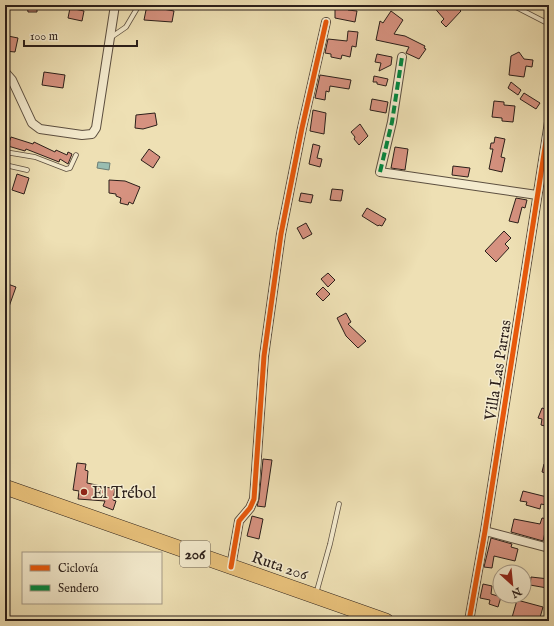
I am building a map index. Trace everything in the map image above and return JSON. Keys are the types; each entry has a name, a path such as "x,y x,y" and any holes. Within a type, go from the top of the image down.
{"highway":[{"name":"Ruta 206","path":"5,487 386,621"}],"street":[{"path":"5,72 12,80 32,123 40,129 82,135 92,134 96,128 115,5"},
{"path":"231,566 239,521 250,508 254,499 264,356 281,234 302,128 326,22"},
{"path":"402,57 392,122 380,172 536,195"},
{"name":"Villa Las Parras","path":"469,621 485,531 536,195 549,122"},
{"path":"485,531 549,548"}],"lane":[{"path":"110,38 126,27 139,5"},
{"path":"512,5 549,24"},
{"path":"5,152 35,157 66,170 70,168 76,155"},
{"path":"5,165 27,170"},
{"path":"315,596 330,544 339,504"}],"water":[{"path":"98,162 110,163 109,170 97,168"}],"building":[{"path":"27,5 37,5 37,12 28,12"},
{"path":"335,5 349,5 348,10 357,11 355,22 335,18"},
{"path":"432,5 461,5 458,8 461,11 446,27 441,22 444,19"},
{"path":"152,7 174,11 172,22 144,20 146,10"},
{"path":"70,8 84,11 82,21 68,18"},
{"path":"391,11 403,20 394,34 405,36 425,46 424,48 426,49 419,59 406,53 409,47 376,40 380,21 383,23"},
{"path":"348,31 358,32 356,47 352,46 350,57 342,55 341,59 331,57 331,54 325,53 328,39 347,41"},
{"path":"8,36 18,38 15,52 5,51 5,41 7,42"},
{"path":"519,52 524,59 533,60 532,67 526,66 524,77 509,75 511,56"},
{"path":"377,54 392,57 391,65 379,71 381,63 375,62"},
{"path":"44,72 65,75 63,88 42,85"},
{"path":"320,75 351,80 349,89 330,86 329,92 326,91 325,100 315,98"},
{"path":"374,76 388,79 386,86 373,82"},
{"path":"511,82 521,90 518,95 508,88"},
{"path":"524,93 540,103 536,109 520,99"},
{"path":"372,99 388,102 386,113 370,110"},
{"path":"494,101 504,102 504,105 515,106 513,122 502,121 502,118 492,117"},
{"path":"313,110 326,113 324,134 310,131"},
{"path":"155,113 157,125 143,129 135,128 136,115"},
{"path":"360,124 368,136 359,145 351,132"},
{"path":"11,137 33,144 34,142 55,152 56,150 67,155 68,152 72,154 68,164 60,159 59,162 26,149 25,151 8,146"},
{"path":"495,137 505,139 501,157 505,158 502,172 489,169 493,149 490,149 491,143 494,143"},
{"path":"313,144 320,146 317,158 322,159 320,167 309,164"},
{"path":"395,147 408,149 405,170 391,168"},
{"path":"149,149 160,157 153,168 141,160"},
{"path":"453,166 470,168 468,177 452,175"},
{"path":"17,174 29,178 24,194 12,190"},
{"path":"109,180 125,181 140,187 133,204 129,202 128,205 120,203 121,198 116,196 116,194 109,193"},
{"path":"332,189 343,190 341,201 330,200"},
{"path":"301,193 313,195 311,203 299,201"},
{"path":"516,198 527,200 525,208 522,207 518,223 509,221"},
{"path":"367,208 386,219 382,226 378,226 362,216"},
{"path":"306,223 312,234 303,239 297,228"},
{"path":"504,231 511,238 505,244 509,248 496,262 485,251"},
{"path":"328,273 335,280 328,287 321,279"},
{"path":"5,283 16,287 6,315 5,315"},
{"path":"323,287 330,294 323,301 316,294"},
{"path":"346,313 351,322 348,324 366,341 358,348 346,336 337,318"},
{"path":"542,408 549,410 549,427 541,425 542,419 538,418"},
{"path":"263,459 272,460 265,507 257,506"},
{"path":"77,463 86,464 85,470 88,471 87,483 115,489 113,500 116,501 113,510 103,506 105,501 78,499 79,491 73,490"},
{"path":"544,464 549,466 549,474 542,472"},
{"path":"523,491 547,497 546,505 541,504 540,509 526,505 527,502 520,501"},
{"path":"252,516 263,519 259,539 247,536"},
{"path":"542,518 548,519 543,541 511,532 514,519 540,524"},
{"path":"491,538 512,544 511,547 518,549 515,561 494,556 492,568 484,567"},
{"path":"532,577 549,579 547,588 532,585"},
{"path":"483,584 492,586 492,604 499,604 498,607 489,604 490,600 480,598"},
{"path":"516,604 532,604 543,607 539,621 511,621"}],"marked path":[{"path":"380,172 392,122 402,57"}],"cycle path":[{"path":"231,567 239,521 250,508 254,499 264,356 281,234 302,128 326,22"},
{"path":"469,621 485,531 549,122"}],"place":[{"name":"El Trébol","path":"84,492"}]}
